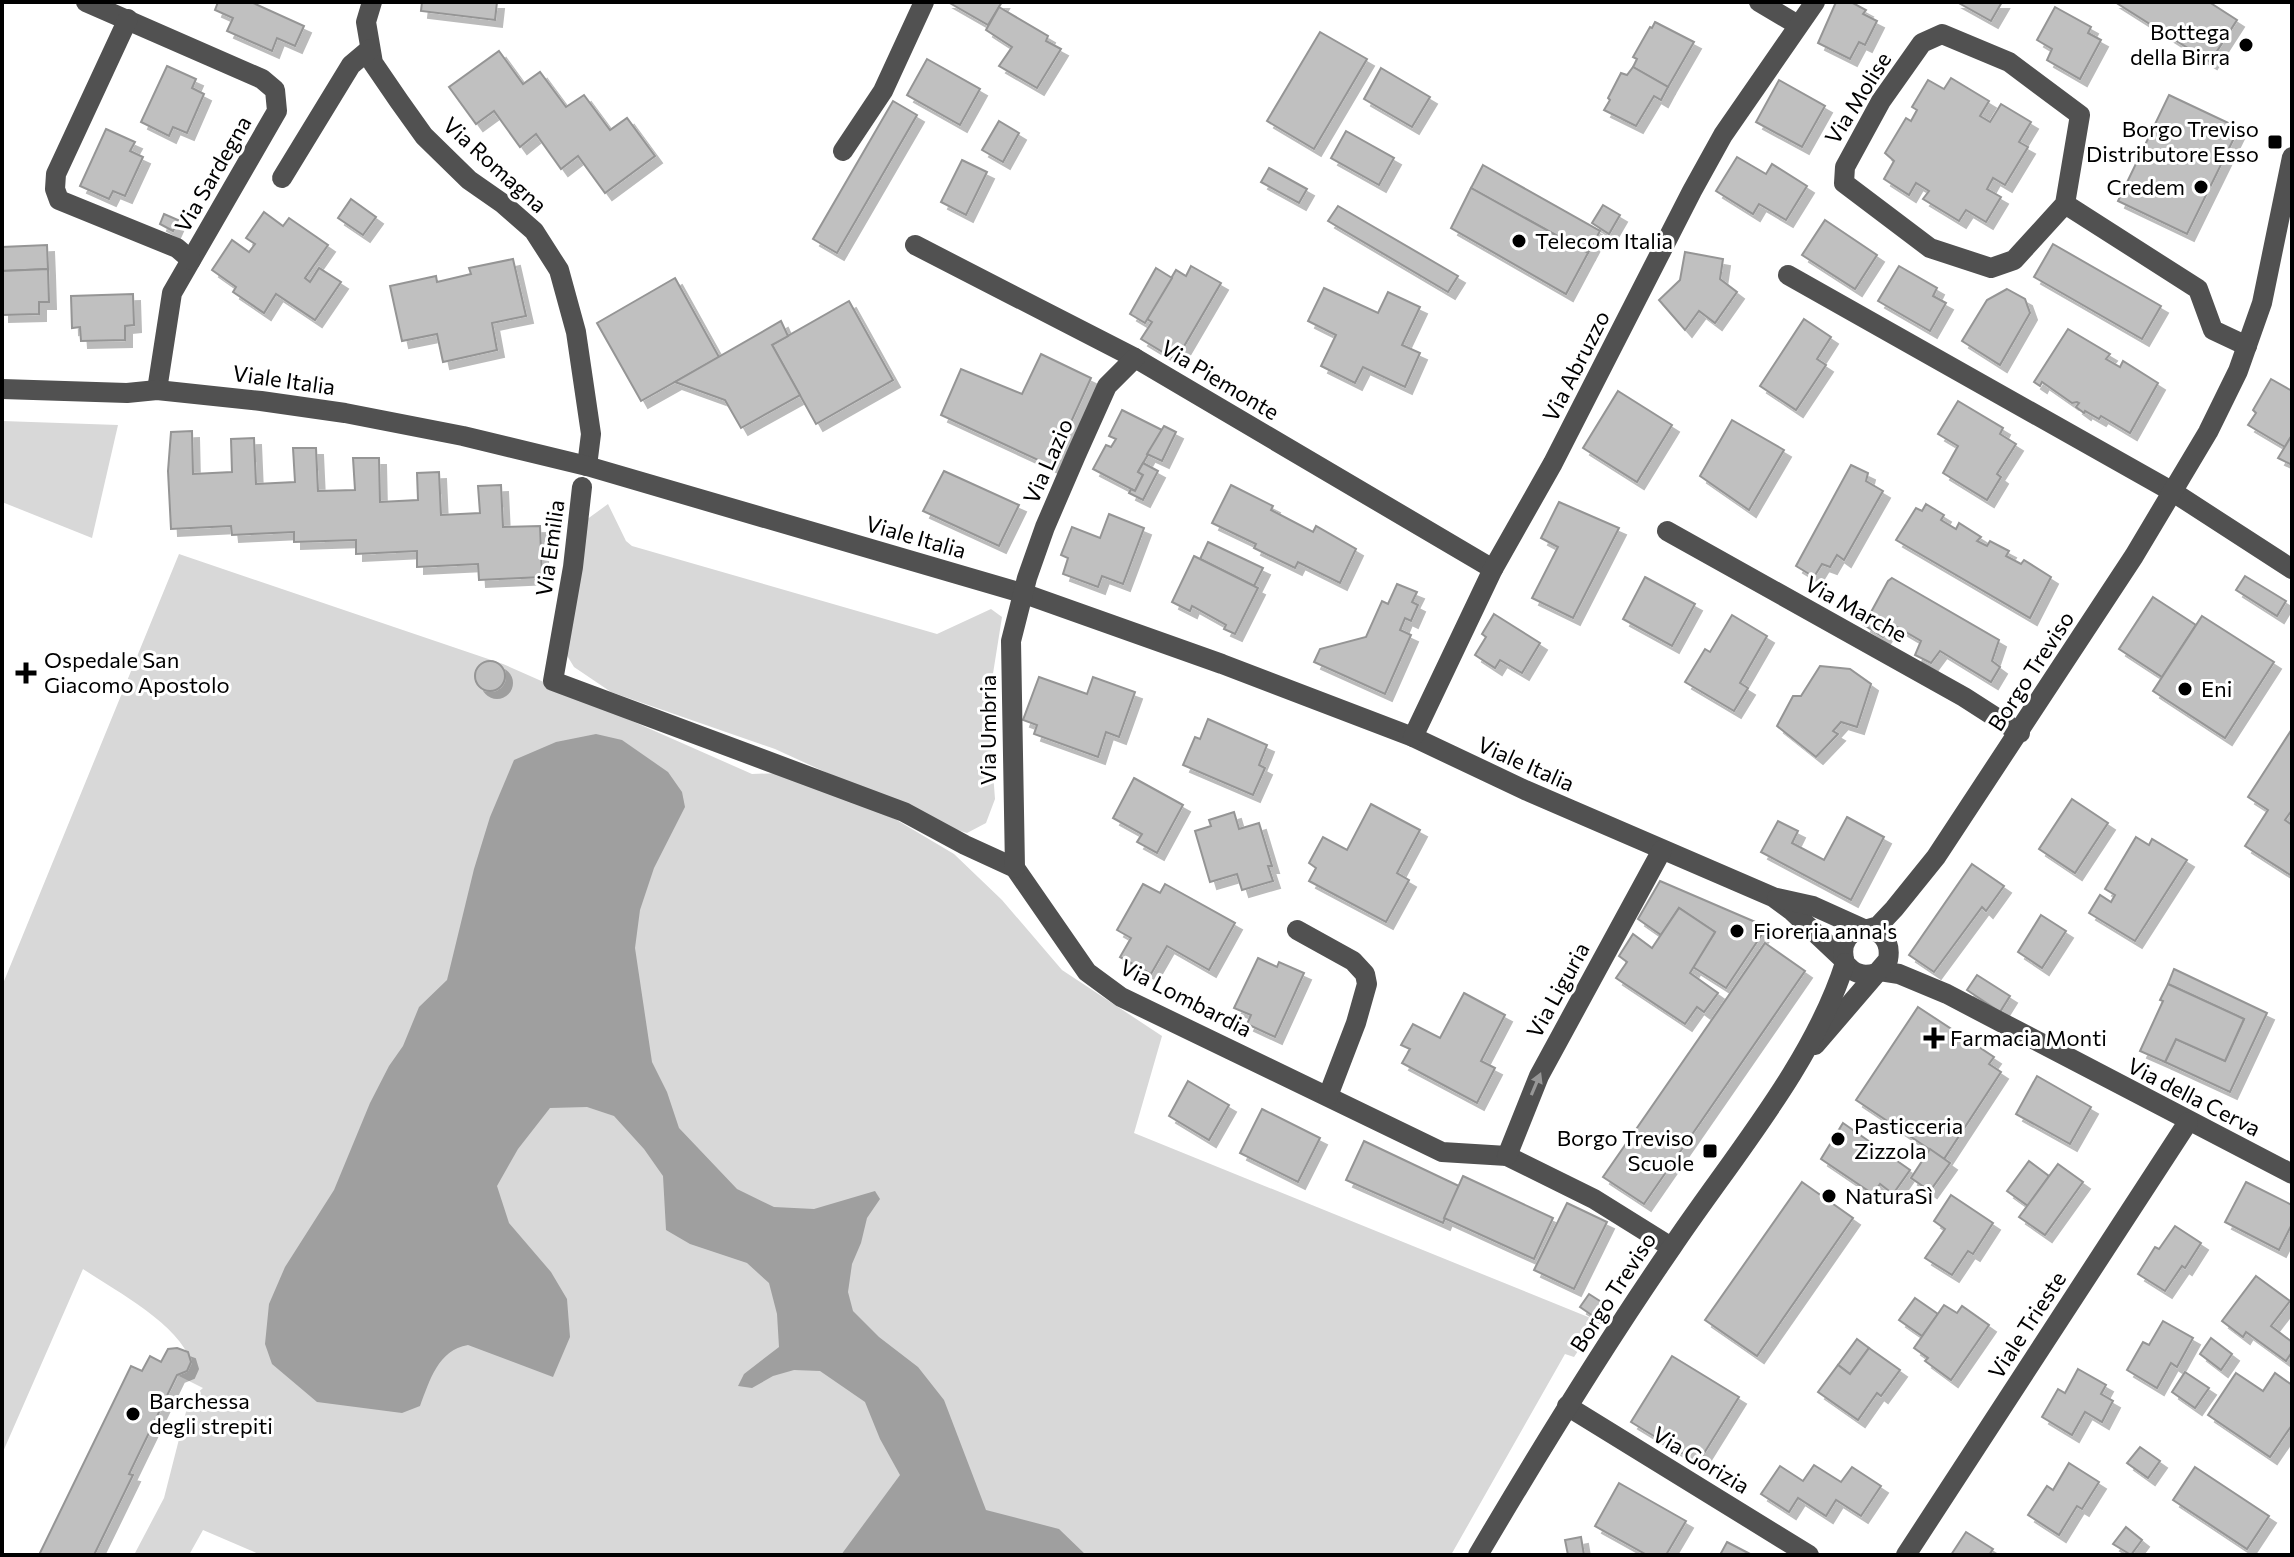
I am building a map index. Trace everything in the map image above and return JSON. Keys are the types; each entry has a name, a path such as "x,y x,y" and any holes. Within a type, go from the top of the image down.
{"street":[{"name":"Via Sardegna","path":"86,2 262,79 275,90 277,111 172,293 157,390"},
{"name":"Via Romagna","path":"372,2 366,22 373,63 424,136 469,180 534,231 559,270 576,332 591,434 587,466"},
{"path":"843,151 883,91 924,2"},
{"path":"1759,2 1798,25"},
{"name":"Via Abruzzo","path":"1413,737 1493,569 1553,463 1710,157 1815,2"},
{"path":"128,19 56,174 55,189 59,200 177,248 191,260"},
{"name":"Via Molise","path":"1942,34 2009,62 2080,115 2065,204 2014,260 1991,268 1930,248 1844,183 1845,167 1881,101 1922,43 1942,34"},
{"path":"282,178 351,65 370,49"},
{"name":"Borgo Treviso","path":"1866,929 1878,926 1925,873 2020,733 2173,492 2227,394 2247,346 2272,263 2292,157"},
{"path":"2065,204 2198,289 2213,330 2247,346"},
{"name":"Via Piemonte","path":"915,245 1135,358 1493,569"},
{"path":"1788,275 2173,492 2292,569"},
{"name":"Via Lazio","path":"1025,594 1027,578 1045,527 1107,386 1135,358"},
{"name":"Viale Italia","path":"2,389 127,393 157,390 345,413 463,436 587,466 1025,594 1222,664 1413,737 1773,897 1813,906 1866,929"},
{"name":"Via Emilia","path":"582,487 553,681 904,812 1015,868"},
{"name":"Via Marche","path":"1667,531 1964,697 2020,733"},
{"name":"Via Umbria","path":"1015,868 1011,641 1025,594"},
{"name":"Via Liguria","path":"1507,1156 1539,1076 1662,850"},
{"name":"Via Lombardia","path":"1015,868 1087,972 1121,997 1442,1152 1507,1156 1594,1199 1671,1247"},
{"name":"Borgo Treviso","path":"1888,945 1925,873"},
{"name":"Viale Italia","path":"1773,897 1792,911 1844,962"},
{"path":"1866,929 1880,934 1888,945 1888,960 1878,972 1855,973 1844,962 1843,946 1851,934 1866,929"},
{"path":"1297,930 1353,961 1365,974 1367,984 1356,1023 1328,1096"},
{"name":"Via della Cerva","path":"1888,945 1947,994"},
{"name":"Borgo Treviso","path":"1478,1555 1567,1406 1671,1247 1799,1063 1833,999 1844,962"},
{"name":"Borgo Treviso","path":"1799,1063 1878,972"},
{"name":"Via della Cerva","path":"1878,972 1899,974 1947,994 2292,1174"},
{"name":"Viale Trieste","path":"1906,1555 2188,1122"},
{"name":"Via Gorizia","path":"1567,1406 1809,1555"}],"shaded area":[{"path":"2,421 118,425 92,538 2,502"},
{"path":"608,504 626,541 632,546 937,634 991,609 1002,617 988,705 995,799 986,823 967,833 941,825 775,749 611,692 574,667 563,649 586,520"},
{"path":"179,554 503,664 752,774 783,773 895,819 954,854 1002,900 1062,970 1162,1036 1134,1133 1598,1321 1574,1357 1565,1354 1451,1555 261,1555 203,1530 189,1555 134,1555 164,1498 189,1400 203,1388 177,1375 187,1371 191,1362 174,1335 145,1310 83,1269 2,1454 2,986"},
{"path":"596,734 622,740 668,772 682,792 685,807 654,868 640,910 635,948 652,1062 667,1092 679,1128 737,1189 774,1207 814,1209 875,1191 880,1199 867,1218 852,1264 848,1292 853,1311 879,1337 918,1367 944,1400 986,1510 1059,1529 1086,1555 841,1555 900,1475 880,1439 865,1402 820,1371 794,1370 773,1376 752,1388 738,1386 744,1374 779,1347 777,1314 769,1283 747,1263 690,1244 666,1230 663,1176 614,1116 587,1107 550,1108 518,1149 497,1186 509,1223 551,1272 567,1299 570,1337 553,1377 468,1345 449,1353 442,1360 420,1406 402,1413 317,1402 272,1364 265,1344 269,1304 285,1267 334,1190 370,1103 403,1046 419,1007 447,980 474,869 490,817 514,760 556,742"}],"building":[{"path":"218,2 251,2 304,26 295,46 277,38 272,51 227,31 233,18 215,10"},
{"path":"422,2 497,2 495,20 421,11"},
{"path":"948,2 1002,2 988,25"},
{"path":"1836,2 1851,2 1866,10 1863,14 1877,21 1865,45 1859,42 1850,59 1818,43"},
{"path":"1957,2 2002,2 1991,21"},
{"path":"2115,2 2209,2 2237,20 2210,62"},
{"path":"999,7 1048,36 1046,41 1061,49 1037,88 999,66 1012,47 986,30"},
{"path":"2055,7 2091,27 2088,33 2101,40 2080,79 2047,60 2052,49 2037,40"},
{"path":"1655,22 1694,42 1668,87 1633,67 1637,59 1633,57"},
{"path":"1320,32 1367,59 1314,149 1267,121"},
{"path":"499,51 523,84 540,72 566,107 584,95 610,130 627,118 655,156 605,193 578,156 561,169 536,134 520,147 494,111 476,124 449,87"},
{"path":"927,59 980,89 960,125 907,95"},
{"path":"167,66 196,79 192,88 204,94 187,133 173,127 169,136 141,122"},
{"path":"1633,67 1668,87 1661,100 1654,96 1636,126 1604,110 1621,73 1627,75"},
{"path":"1381,68 1430,97 1412,127 1364,99"},
{"path":"1951,78 1989,101 1980,116 1990,122 2001,104 2031,122 2019,142 2028,147 2005,185 1993,178 1987,189 2001,197 1986,222 1966,210 1959,221 1923,199 1929,191 1916,183 1909,195 1884,179 1894,161 1885,153 1906,118 1911,121 1917,110 1912,107 1928,80 1944,89"},
{"path":"1779,80 1825,106 1802,147 1756,122"},
{"path":"2169,95 2239,128 2187,234 2118,201"},
{"path":"893,101 917,115 837,253 813,239"},
{"path":"999,121 1019,133 1003,162 982,150"},
{"path":"106,129 135,142 130,151 143,157 125,196 113,191 109,199 80,186"},
{"path":"1346,131 1394,158 1379,185 1331,158"},
{"path":"1737,157 1766,174 1772,164 1807,186 1786,220 1759,204 1753,214 1716,191"},
{"path":"962,160 987,172 966,215 941,202"},
{"name":"Telecom Italia","path":"1483,165 1600,231 1588,253 1471,188"},
{"path":"1269,168 1307,189 1299,203 1261,182"},
{"name":"Telecom Italia","path":"1471,188 1588,253 1566,294 1451,228"},
{"path":"351,199 376,217 363,235 338,218"},
{"name":"Telecom Italia","path":"1603,205 1620,215 1609,234 1592,223"},
{"path":"1338,206 1458,276 1448,292 1328,221"},
{"path":"264,212 283,226 289,218 328,245 305,278 310,282 319,268 341,282 315,320 276,294 264,313 233,292 236,287 212,270 232,240 249,252 255,244 246,238"},
{"path":"164,214 178,220 173,231 160,224"},
{"path":"1825,220 1877,255 1855,289 1802,255"},
{"path":"2053,244 2161,306 2142,339 2034,277"},
{"path":"47,245 48,269 2,271 2,247"},
{"path":"1685,252 1723,259 1720,279 1737,292 1715,323 1699,311 1685,330 1659,300 1680,280"},
{"path":"513,259 526,316 492,323 497,350 443,362 437,334 402,341 390,286 436,276 437,282 471,274 469,268"},
{"path":"1191,266 1221,283 1176,360 1141,339 1152,322 1147,319 1176,270 1186,276"},
{"path":"1899,266 1937,288 1933,296 1946,303 1930,331 1878,301"},
{"path":"1156,268 1172,278 1145,323 1130,314"},
{"path":"48,269 49,302 39,302 39,314 2,315 2,271"},
{"path":"675,278 719,357 641,401 597,323"},
{"path":"1324,288 1378,313 1388,292 1420,307 1402,345 1420,353 1405,387 1363,367 1355,383 1321,366 1336,335 1308,321"},
{"path":"2007,289 2025,299 2030,313 2000,365 1962,341 1987,300"},
{"path":"133,294 134,325 125,326 125,340 81,341 80,327 72,328 71,296"},
{"path":"849,301 893,380 816,424 772,345"},
{"path":"1804,319 1831,337 1817,359 1826,365 1796,410 1760,386"},
{"path":"781,321 788,336 772,345 800,395 741,428 725,400 675,382"},
{"path":"2068,329 2110,354 2106,359 2120,367 2123,361 2158,383 2130,433 2101,416 2099,419 2084,413 2076,407 2079,403 2072,403 2042,382 2040,386 2034,382"},
{"path":"1041,354 1091,378 1051,466 941,415 961,369 1022,394"},
{"path":"2271,379 2292,391 2292,435 2285,447 2248,425"},
{"path":"1618,391 1672,425 1637,482 1583,448"},
{"path":"1958,401 2003,428 2000,434 2016,444 1997,474 2001,477 1987,500 1943,473 1958,446 1938,434"},
{"path":"1122,410 1162,430 1138,472 1143,475 1135,491 1093,469 1106,445 1111,447 1116,439 1109,436"},
{"path":"1732,420 1784,450 1749,510 1700,476"},
{"path":"1164,426 1176,432 1162,461 1147,454"},
{"path":"192,431 193,474 232,472 231,439 254,438 256,484 295,482 293,448 316,448 318,491 355,490 353,458 379,458 380,502 418,500 417,473 439,472 441,515 480,513 478,486 501,485 503,527 540,526 542,577 479,580 478,564 417,567 417,551 356,554 356,540 294,542 294,532 232,535 231,526 171,529 168,471 171,432"},
{"path":"2292,435 2292,465 2278,458"},
{"path":"1143,463 1158,471 1143,500 1129,493 1131,489 1135,491 1143,475 1138,472"},
{"path":"1851,465 1868,473 1866,481 1883,491 1844,560 1837,555 1830,567 1822,564 1814,577 1796,566"},
{"path":"944,471 1019,505 999,546 923,511"},
{"path":"1231,485 1273,506 1271,510 1313,532 1316,526 1356,549 1340,583 1298,562 1295,568 1254,548 1256,544 1212,523"},
{"path":"1559,502 1619,528 1573,618 1532,598 1558,547 1541,538"},
{"path":"1926,504 1944,515 1941,520 1956,529 1959,523 1981,537 1977,541 1987,546 1990,541 2009,551 2006,556 2021,564 2024,560 2051,577 2030,618 1896,540 1916,508 1922,511"},
{"path":"1109,514 1144,528 1123,584 1102,576 1098,587 1063,574 1068,558 1061,555 1072,527 1100,538"},
{"path":"1208,542 1263,568 1254,586 1200,559"},
{"path":"1194,556 1258,588 1235,634 1224,629 1226,625 1192,606 1190,611 1172,602"},
{"path":"2245,576 2286,601 2277,616 2236,590"},
{"path":"1645,577 1695,604 1672,646 1623,619"},
{"path":"1892,578 1999,640 1992,661 2000,667 1991,682 1940,651 1931,663 1915,655 1921,641 1892,624 1883,637 1864,625"},
{"path":"1397,584 1417,592 1412,602 1418,605 1411,621 1405,618 1400,630 1411,635 1385,694 1314,662 1320,649 1366,637 1382,601 1388,604"},
{"path":"2153,597 2196,625 2162,677 2119,649"},
{"path":"1494,614 1540,643 1522,673 1500,660 1495,668 1475,655 1486,637 1482,634"},
{"path":"1732,615 1767,636 1740,683 1748,688 1734,711 1685,682 1705,649 1710,652"},
{"path":"2202,616 2274,662 2225,738 2153,691"},
{"path":"490,661 500,666 505,676 500,686 490,691 480,686 475,676 480,666"},
{"path":"1820,666 1850,669 1871,684 1857,727 1841,722 1833,731 1838,734 1816,757 1777,726 1793,696 1801,696"},
{"path":"1039,677 1087,694 1093,677 1135,692 1119,737 1106,732 1098,757 1034,734 1037,725 1023,720"},
{"path":"1208,719 1267,745 1259,765 1265,768 1253,795 1183,765 1195,737 1200,739"},
{"path":"2292,729 2292,810 2285,820 2292,825 2292,876 2245,846 2268,810 2248,797"},
{"path":"1134,778 1183,805 1157,853 1137,842 1142,834 1113,818"},
{"path":"2072,799 2108,823 2075,873 2039,849"},
{"path":"1371,804 1420,830 1397,873 1409,880 1386,922 1309,881 1316,868 1309,863 1323,837 1347,850"},
{"path":"1234,812 1239,829 1259,823 1272,866 1268,866 1273,881 1242,890 1237,874 1210,882 1195,831 1211,826 1209,820"},
{"path":"1847,817 1884,837 1851,900 1761,852 1778,821 1798,831 1792,843 1824,860"},
{"path":"2136,837 2149,845 2152,839 2187,860 2135,941 2089,913 2100,895 2111,902 2115,895 2105,889"},
{"path":"1972,864 2004,886 1986,911 1982,907 1934,972 1909,955"},
{"path":"1660,881 1767,927 1726,988 1693,967 1715,932 1679,908 1661,935 1638,919"},
{"path":"1143,884 1160,893 1165,884 1235,923 1209,970 1167,946 1151,974 1120,957 1131,938 1117,930"},
{"path":"1679,908 1715,932 1690,973 1718,993 1704,1012 1697,1007 1685,1024 1616,978 1627,962 1619,956 1633,934 1652,948"},
{"path":"2041,915 2066,931 2042,968 2018,952"},
{"path":"1765,943 1805,971 1644,1204 1603,1177"},
{"path":"1258,958 1277,967 1279,962 1304,973 1275,1037 1247,1024 1251,1015 1234,1008"},
{"path":"2174,969 2267,1013 2230,1092 2165,1062 2176,1039 2225,1061 2244,1019 2168,984"},
{"path":"1977,975 2010,996 2000,1012 1967,990"},
{"path":"2168,984 2244,1019 2225,1061 2176,1039 2165,1062 2140,1051"},
{"path":"1464,993 1505,1015 1481,1061 1495,1068 1477,1103 1402,1063 1410,1049 1401,1045 1413,1024 1440,1038"},
{"path":"1918,1007 1994,1057 1989,1064 2001,1072 1944,1159 1856,1100"},
{"path":"2037,1076 2091,1107 2070,1144 2016,1114"},
{"path":"1188,1081 1229,1105 1209,1140 1169,1116"},
{"path":"1262,1109 1320,1138 1298,1182 1240,1153"},
{"path":"1843,1123 1910,1170 1893,1194 1880,1184 1873,1194 1821,1159"},
{"path":"1364,1141 1459,1186 1443,1223 1346,1180"},
{"path":"1930,1149 1950,1163 1930,1191 1911,1178"},
{"path":"2029,1161 2049,1176 2028,1206 2007,1191"},
{"path":"2058,1164 2083,1182 2045,1235 2019,1217"},
{"path":"1463,1176 1553,1218 1534,1259 1444,1218"},
{"path":"1802,1182 1853,1218 1757,1356 1705,1320"},
{"path":"2246,1182 2292,1205 2292,1224 2279,1250 2225,1222"},
{"path":"1951,1195 1993,1223 1973,1254 1968,1251 1952,1275 1925,1258 1945,1229 1934,1221"},
{"path":"1567,1203 1607,1222 1574,1289 1534,1270"},
{"path":"2175,1226 2201,1243 2165,1291 2138,1274 2155,1247 2159,1249"},
{"path":"2256,1276 2290,1301 2271,1326 2292,1342 2292,1352 2286,1361 2246,1332 2243,1337 2222,1321"},
{"path":"1589,1294 1603,1303 1593,1316 1580,1307"},
{"path":"1915,1298 1938,1314 1922,1336 1899,1320"},
{"path":"1944,1305 1957,1313 1962,1306 1989,1325 1951,1380 1925,1361 1928,1358 1914,1348"},
{"path":"2163,1321 2193,1338 2177,1367 2171,1363 2157,1388 2127,1370 2143,1342 2149,1345"},
{"path":"2211,1338 2232,1354 2221,1370 2200,1354"},
{"path":"1857,1339 1869,1348 1850,1374 1838,1365"},
{"path":"1869,1348 1900,1370 1881,1396 1877,1393 1858,1420 1818,1392 1838,1365 1850,1374"},
{"name":"Barchessa degli strepiti","path":"168,1349 188,1352 191,1362 187,1371 177,1375 94,1555 39,1555 131,1366 142,1371 150,1356 161,1362"},
{"path":"1672,1356 1739,1397 1698,1463 1631,1422"},
{"path":"2078,1369 2106,1385 2101,1394 2113,1401 2102,1422 2085,1412 2072,1435 2042,1417 2058,1389 2065,1393"},
{"path":"2185,1372 2209,1388 2195,1408 2172,1392"},
{"path":"2236,1373 2263,1391 2275,1373 2292,1385 2292,1425 2270,1457 2208,1415"},
{"path":"2140,1447 2160,1461 2148,1478 2127,1463"},
{"path":"2069,1463 2099,1482 2082,1509 2077,1506 2059,1535 2028,1515 2047,1486 2053,1490"},
{"path":"1814,1465 1841,1482 1852,1467 1881,1486 1861,1516 1836,1500 1826,1516 1798,1498 1789,1512 1761,1494 1780,1466 1803,1481"},
{"path":"2195,1467 2269,1516 2247,1549 2173,1500"},
{"path":"1619,1483 1686,1521 1666,1555 1647,1555 1595,1526"},
{"path":"2126,1527 2142,1540 2131,1555 2113,1544"},
{"path":"1966,1532 1993,1549 1989,1555 1951,1555"},
{"path":"1581,1537 1584,1555 1568,1555 1565,1540"},
{"path":"1727,1542 1752,1555 1720,1555"}],"place":[{"name":"Bottega della Birra","path":"2246,45"},
{"name":"Borgo Treviso Distributore Esso","path":"2275,142"},
{"name":"Credem","path":"2201,187"},
{"name":"Telecom Italia","path":"1519,241"},
{"name":"Ospedale San Giacomo Apostolo","path":"26,673"},
{"name":"Eni","path":"2185,689"},
{"name":"Fioreria anna's","path":"1737,931"},
{"name":"Farmacia Monti","path":"1934,1038"},
{"name":"Pasticceria Zizzola","path":"1838,1139"},
{"name":"Borgo Treviso Scuole","path":"1710,1151"},
{"name":"NaturaSì","path":"1829,1196"},
{"name":"Barchessa degli strepiti","path":"133,1414"}]}
